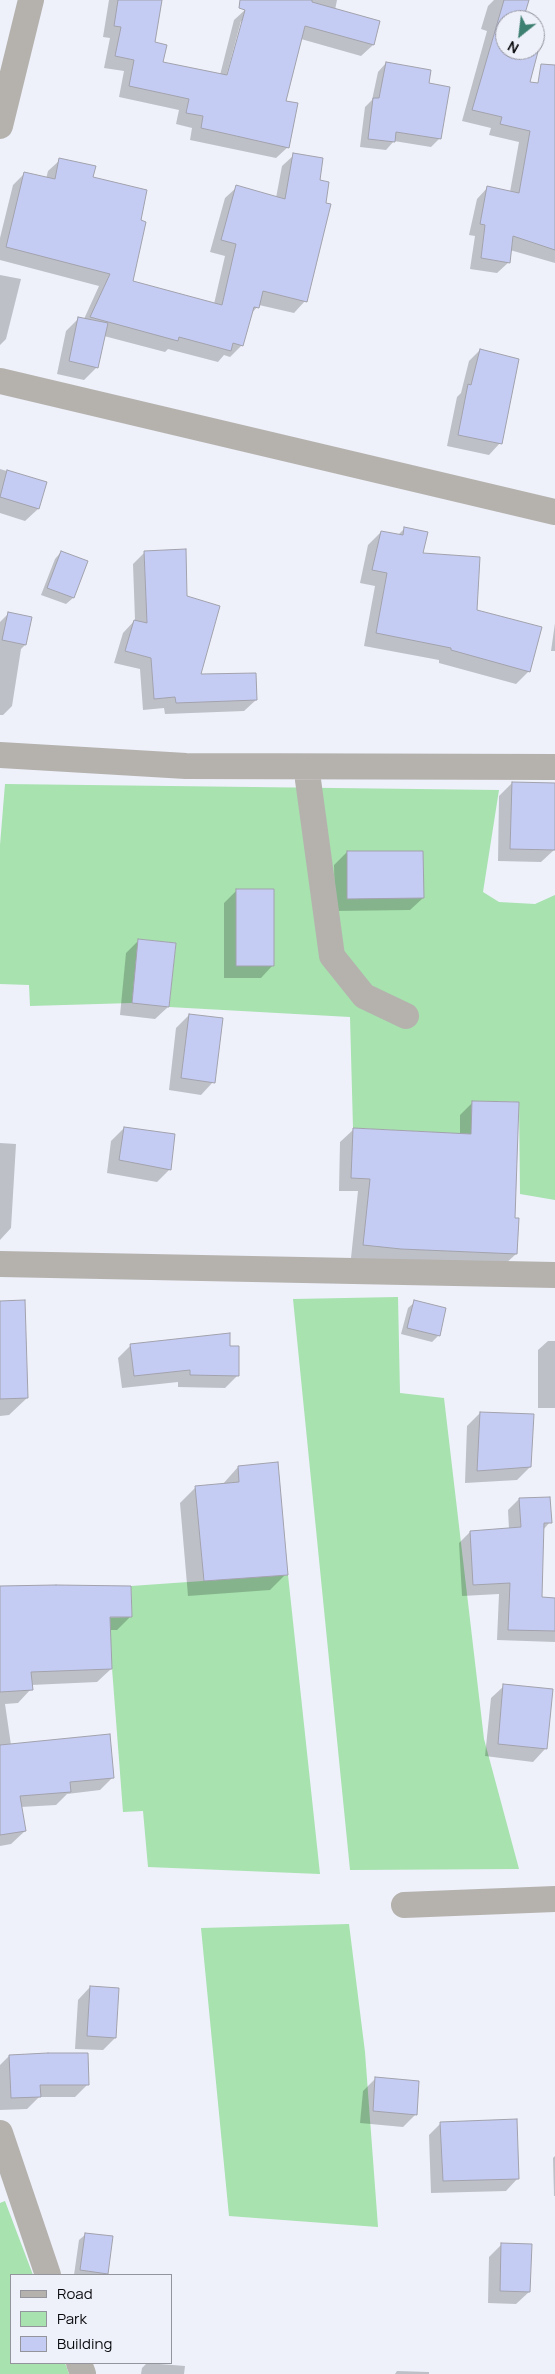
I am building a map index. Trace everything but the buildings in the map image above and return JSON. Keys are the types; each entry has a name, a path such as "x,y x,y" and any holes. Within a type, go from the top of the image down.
{"street":[{"path":"0,126 31,0"},
{"path":"0,382 555,512"},
{"path":"0,755 186,766 555,767"},
{"path":"308,767 308,780 332,956 364,996 406,1016"},
{"path":"0,1264 555,1275"},
{"path":"404,1905 555,1899"},
{"path":"0,2133 48,2274"}],"green space":[{"path":"5,784 499,790 483,892 499,902 535,904 555,895 555,1200 520,1194 519,1102 472,1101 470,1178 432,1132 353,1128 350,1017 169,1007 176,943 138,939 132,1003 30,1006 29,985 0,984 0,845"},
{"path":"398,1297 400,1393 444,1398 484,1739 519,1869 350,1870 293,1299"},
{"path":"288,1575 320,1874 148,1867 143,1811 123,1812 111,1655 103,1618 132,1617 131,1586"},
{"path":"349,1924 365,2052 378,2227 229,2216 201,1928"},
{"path":"5,2201 33,2274 10,2274 10,2364 65,2364 69,2374 0,2374 0,2203"}]}
